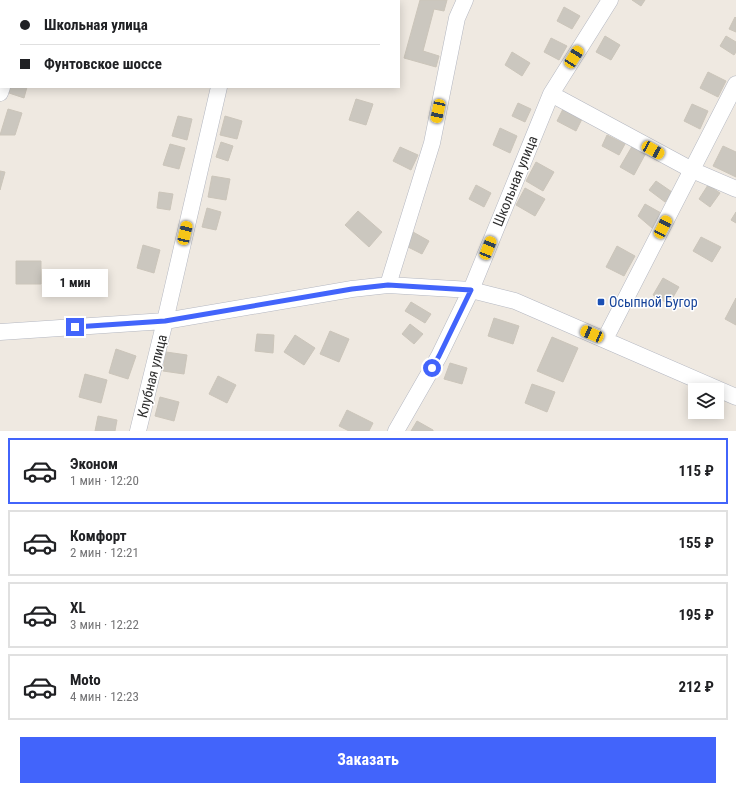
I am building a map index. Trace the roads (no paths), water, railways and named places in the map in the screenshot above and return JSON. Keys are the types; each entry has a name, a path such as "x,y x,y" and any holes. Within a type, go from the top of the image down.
{"street":[{"path":"388,285 432,143 458,18 465,0"},
{"name":"Школьная улица","path":"396,431 439,356 471,290 551,94 610,0"},
{"path":"605,339 736,84"},
{"name":"Клубная улица","path":"138,431 219,88"},
{"path":"551,94 692,170 736,189"},
{"path":"0,332 165,321 352,289 388,285 471,290 515,301 736,397"}],"place":[{"name":"Осыпной Бугор","path":"601,302"}]}
